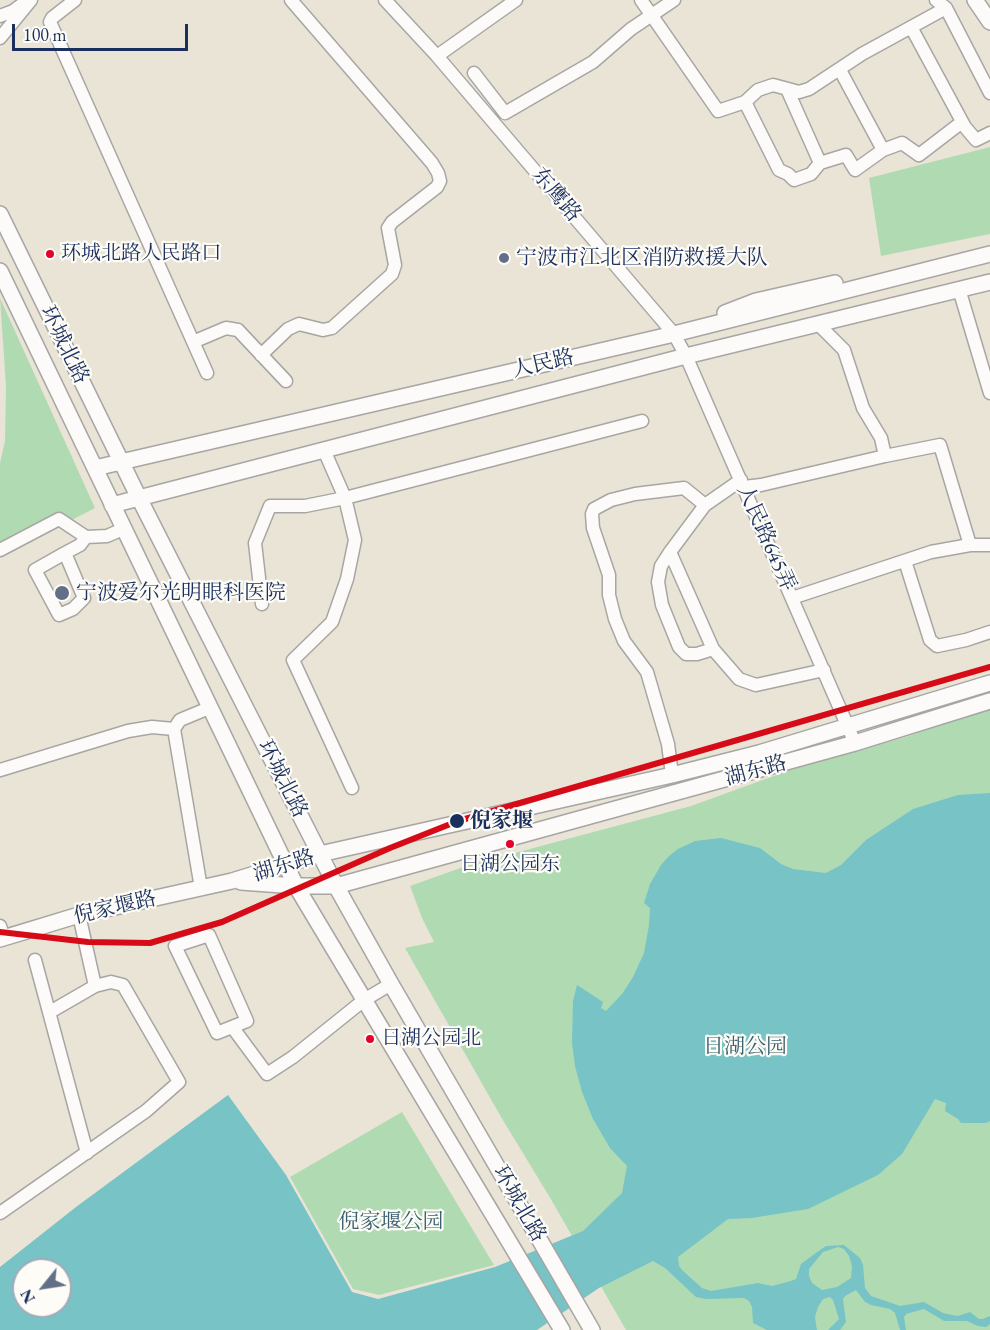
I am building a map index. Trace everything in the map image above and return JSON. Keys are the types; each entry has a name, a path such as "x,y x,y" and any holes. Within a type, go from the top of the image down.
{"main road":[{"path":"975,0 990,22"},
{"name":"环城北路","path":"0,214 120,461 336,886 589,1326"},
{"path":"674,334 756,300 990,248"},
{"name":"人民路","path":"95,468 674,334 990,254"},
{"name":"环城北路","path":"0,270 285,866 562,1330"},
{"name":"人民路","path":"112,505 686,356 990,282"},
{"name":"湖东路","path":"232,881 320,854 672,775 759,753 990,683"},
{"name":"湖东路","path":"232,881 296,886 336,886 855,743 990,701"},
{"name":"倪家堰路","path":"1,934 232,881"}],"street":[{"path":"0,16 13,11 29,0"},
{"path":"0,38 29,0"},
{"path":"75,0 50,22 207,373"},
{"path":"261,355 288,330 299,324 323,330 332,328 392,274 395,265 388,228 392,222 437,187 440,181 432,163 291,0"},
{"name":"东鹰路","path":"385,0 437,56 674,334"},
{"path":"437,56 516,0"},
{"path":"641,0 718,111 746,102 758,90 773,85 799,92 809,89 862,54 911,27 941,4 990,93"},
{"path":"474,73 505,113 593,62 631,29 674,0"},
{"path":"911,27 962,122 976,140 990,133"},
{"path":"840,69 883,150"},
{"path":"787,89 820,163"},
{"path":"746,102 779,170 794,180 812,174 820,163 846,155 855,170 883,150 902,143 919,155 962,122"},
{"path":"959,289 990,393"},
{"path":"818,324 844,350 863,408 881,438 885,456"},
{"path":"193,342 226,328 238,330 286,381"},
{"name":"人民路645弄","path":"674,334 686,356 855,743"},
{"path":"262,604 255,543 270,506 305,506 345,498 642,421"},
{"path":"713,650 686,654 679,648 658,593 658,582 661,566 705,505 742,484 761,485 940,445 970,545"},
{"path":"324,450 345,498 355,540 347,579 332,622 293,660 352,788"},
{"path":"672,775 668,744 646,672 624,641 615,619 609,596 609,575 593,528 592,514 594,509 610,500 635,494 684,488 705,505"},
{"path":"0,550 59,519 86,537 107,536 123,529"},
{"path":"65,553 84,598 72,609 59,615 35,570 65,553 80,545 86,537"},
{"path":"792,598 931,552 970,545 990,545"},
{"path":"670,552 713,650 739,679 756,685 824,670"},
{"path":"905,561 930,640 937,646 990,632"},
{"path":"201,888 174,729 180,720 209,708"},
{"path":"0,770 128,731 152,727 174,729"},
{"path":"79,915 95,986"},
{"path":"209,935 247,1021 233,1028 217,1034 176,946 209,935"},
{"path":"35,960 87,1153"},
{"path":"0,1213 146,1111 179,1082 123,984 111,982 95,986 50,1012"},
{"path":"233,1028 267,1074 364,1000 391,984"}],"green space":[{"path":"990,147 990,234 881,256 869,178"},
{"path":"0,298 95,508 0,557 0,463 5,441 6,386"},
{"name":"日湖公园","path":"990,707 990,1330 626,1330 405,948 434,942 410,886 466,866 691,806 793,769 909,736"},
{"name":"倪家堰公园","path":"402,1112 494,1265 379,1295 353,1289 290,1177"}],"water":[{"path":"990,793 990,1121 961,1123 945,1111 946,1103 935,1099 902,1154 878,1175 808,1209 752,1218 728,1219 678,1257 679,1266 702,1288 711,1291 758,1283 772,1286 796,1279 801,1264 826,1246 844,1245 860,1258 863,1265 865,1288 871,1296 900,1306 924,1302 943,1313 952,1315 958,1316 970,1312 979,1319 990,1316 990,1324 986,1327 967,1321 944,1321 924,1309 906,1314 904,1317 906,1330 900,1330 895,1313 890,1309 865,1302 856,1290 843,1299 846,1322 840,1330 828,1330 839,1319 830,1297 823,1299 818,1307 815,1317 817,1330 767,1330 753,1323 752,1307 749,1301 744,1298 696,1297 665,1268 653,1261 599,1288 537,1330 0,1330 0,1267 76,1207 228,1095 286,1175 352,1292 378,1299 495,1267 583,1231 622,1193 627,1166 610,1148 593,1119 582,1092 572,1043 573,1001 577,985 603,1002 601,1008 606,1011 622,994 633,977 644,953 649,925 650,908 644,903 650,884 661,865 678,849 695,841 721,838 760,848 781,864 793,869 826,873 841,865 866,840 913,809 958,795","holes":["838,1247 844,1249 852,1266 851,1278 837,1287 822,1290 812,1283 809,1269 823,1252"]}],"transit line":[{"path":"0,932 88,942 150,943 222,922 390,848 458,821 990,667"}],"place":[{"name":"环城北路人民路口","path":"50,254"},
{"name":"宁波市江北区消防救援大队","path":"504,258"},
{"name":"宁波爱尔光明眼科医院","path":"62,593"},
{"name":"倪家堰","path":"457,821"},
{"name":"日湖公园东","path":"510,844"},
{"name":"日湖公园北","path":"370,1039"}]}
